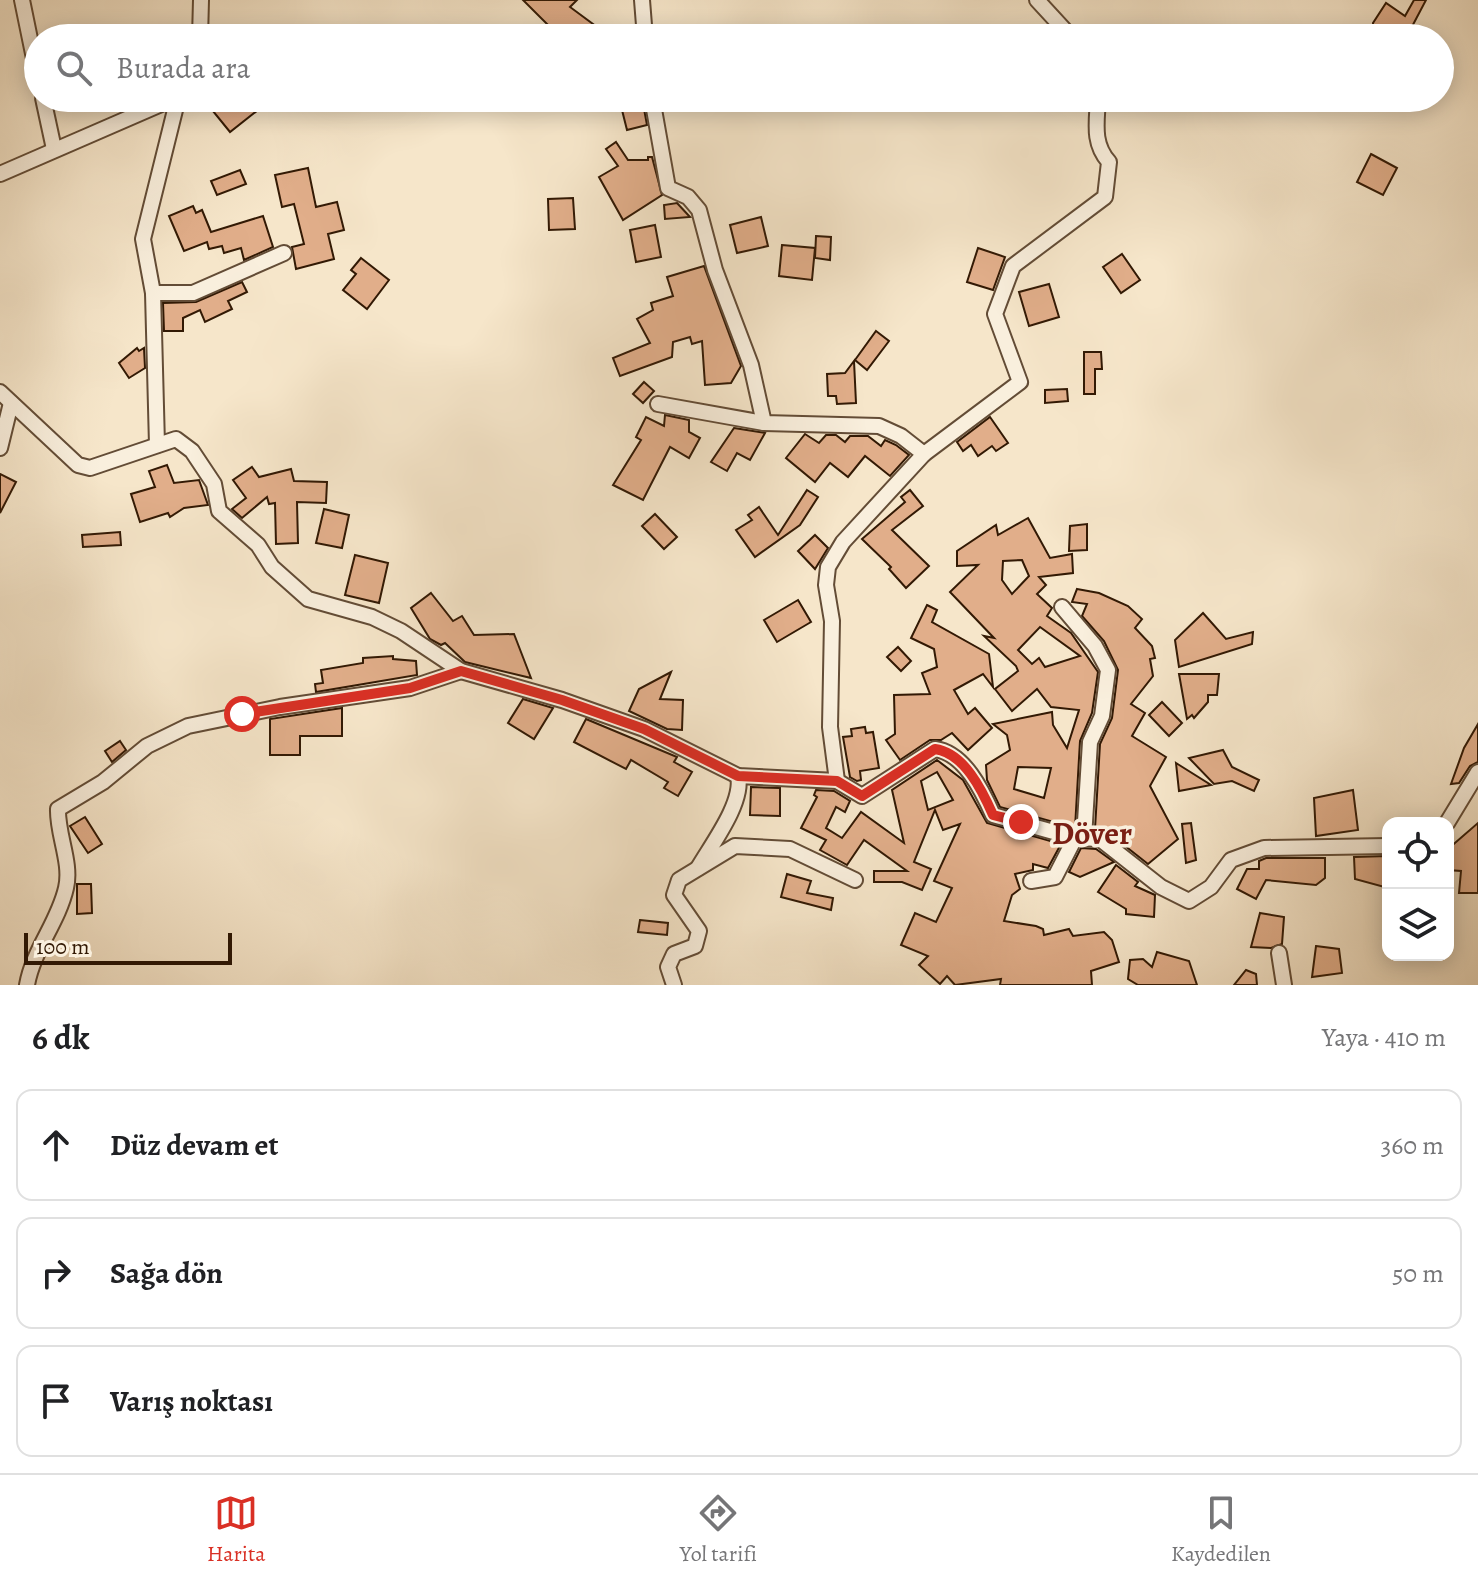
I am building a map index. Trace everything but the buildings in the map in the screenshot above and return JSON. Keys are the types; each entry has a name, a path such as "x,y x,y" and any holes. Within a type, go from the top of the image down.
{"street":[{"path":"22,0 27,24"},
{"path":"200,24 201,0"},
{"path":"642,0 644,24"},
{"path":"1037,0 1059,24"},
{"path":"46,112 54,149"},
{"path":"0,174 143,112"},
{"path":"157,445 153,293 143,239 174,112"},
{"path":"654,112 668,188 688,197 699,210 715,270 751,365 764,423"},
{"path":"837,781 830,727 832,621 826,585 828,567 843,542 924,454 1020,382 995,314 1013,266 1105,197 1109,162 1099,151 1098,112"},
{"path":"153,293 193,293 284,253"},
{"path":"5,398 78,465 90,468 176,439 192,451 214,484 219,511 258,545 272,567 292,588 308,599 372,617 401,631 461,671 562,700 644,729 738,776 837,781 862,796 935,749 947,751 963,766 993,815 1080,838 1100,839 1161,887 1189,901 1211,887 1231,860 1264,848 1382,846"},
{"path":"0,448 5,398"},
{"path":"658,404 764,423 879,426 901,436 924,454"},
{"path":"1031,881 1055,877 1080,838 1090,742 1102,716 1108,670 1095,646 1062,607"},
{"path":"27,985 40,948 55,925 67,884 57,828 58,809 103,782 147,746 188,726 280,707 410,688 461,671"},
{"path":"1451,817 1478,772"},
{"path":"696,870 735,804 741,788 738,776"},
{"path":"674,985 668,967 674,954 695,946 699,931 674,895 679,880 735,846 790,849 855,880"},
{"path":"1279,953 1284,985"}],"district":[{"name":"Döver","path":"1092,833"}],"route":[{"path":"242,714 410,688 461,671 499,680 644,729 738,776 837,781 862,796 935,749 947,751 963,766 993,815 1021,822"}]}
